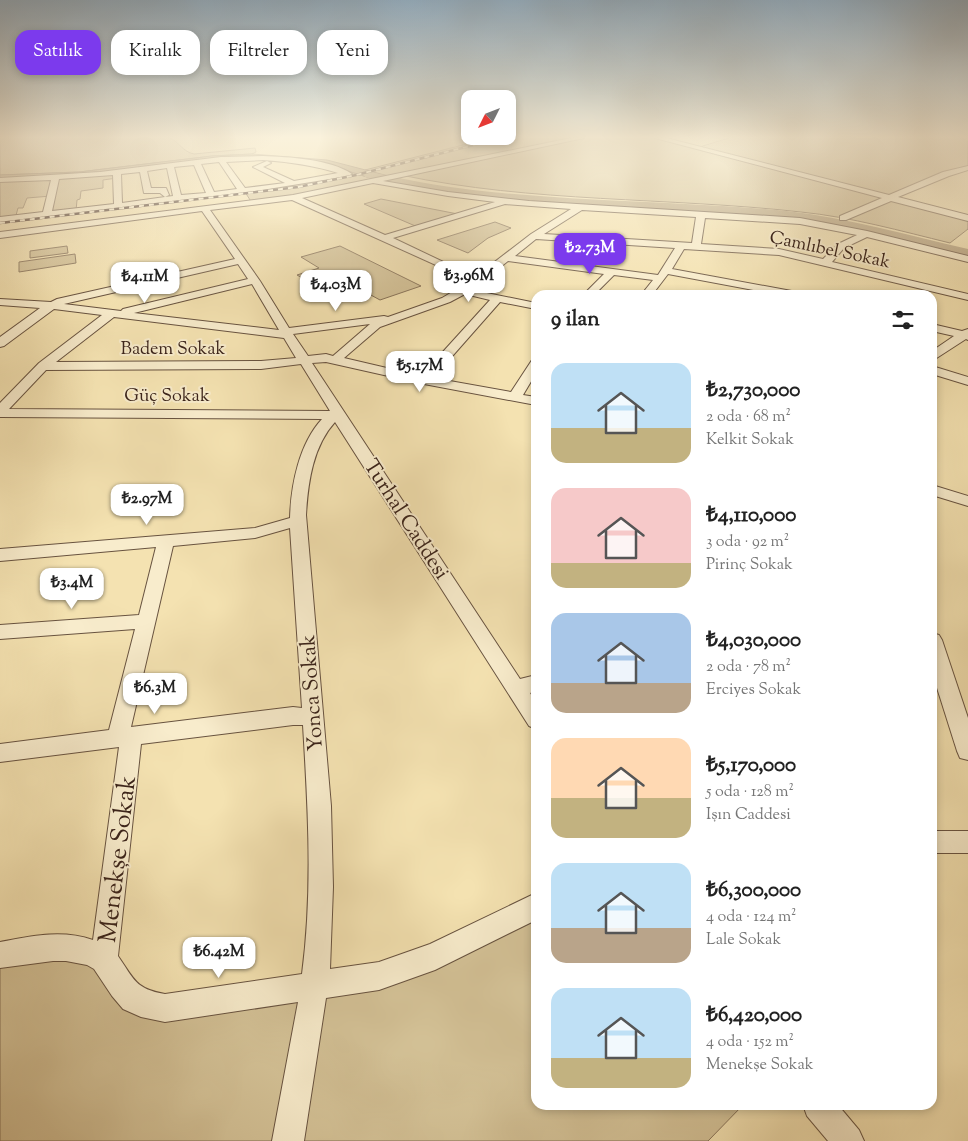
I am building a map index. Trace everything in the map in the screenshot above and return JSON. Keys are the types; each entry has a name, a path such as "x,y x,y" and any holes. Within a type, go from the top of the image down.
{"street":[{"path":"46,215 52,191"},
{"path":"118,191 118,206"},
{"path":"163,191 166,200"},
{"path":"176,191 178,199"},
{"path":"209,191 211,195"},
{"path":"0,220 241,191"},
{"path":"0,235 293,198 327,191"},
{"path":"439,191 504,202 579,208 702,208 800,221 868,234 968,259"},
{"path":"502,191 524,194"},
{"path":"864,191 968,218"},
{"path":"842,218 906,191"},
{"path":"534,195 632,201"},
{"path":"293,198 462,273 476,282"},
{"path":"384,238 504,202"},
{"path":"335,360 376,325 389,318 446,300 464,291 534,236 579,208"},
{"path":"696,246 702,208"},
{"name":"Turhal Caddesi","path":"202,209 248,282 284,329"},
{"name":"Turhal Caddesi","path":"202,209 255,281 337,415 531,712"},
{"path":"833,216 856,221"},
{"path":"825,262 841,246 868,234"},
{"name":"Çamlıbel Sokak","path":"534,236 779,252 968,297"},
{"path":"650,290 681,246"},
{"path":"507,258 610,272 663,274 732,282 772,290"},
{"path":"0,342 61,301 98,291 235,262"},
{"path":"593,290 610,272"},
{"path":"0,412 43,366 115,314 248,282"},
{"path":"728,290 732,282"},
{"path":"464,291 531,305"},
{"path":"424,380 498,298"},
{"path":"0,302 284,329 389,318"},
{"path":"937,328 967,334"},
{"path":"937,354 967,334"},
{"name":"Badem Sokak","path":"43,366 266,364 320,358 531,400"},
{"path":"515,397 531,372"},
{"path":"937,372 968,381"},
{"name":"Güç Sokak","path":"0,412 337,415"},
{"name":"Yonca Sokak","path":"288,1141 297,1076 316,986 320,930 321,866 304,568 298,521 301,482 306,460 326,421 337,415"},
{"path":"937,492 968,501"},
{"path":"0,555 256,533 298,521"},
{"name":"Menekşe Sokak","path":"166,540 146,621 125,737 104,959 124,990 134,1000 147,1006 165,1008 380,976 411,966 531,908"},
{"path":"0,632 146,621"},
{"path":"937,655 968,751"},
{"path":"516,688 531,684"},
{"path":"0,754 293,716 312,717"},
{"path":"937,842 968,842"},
{"path":"0,954 50,946 87,951 104,959"},
{"path":"822,1110 848,1141"}],"shaded area":[{"path":"0,191 81,191 80,199 77,200 76,211 47,215 51,196 27,198 23,208 18,208 15,219 0,220"},
{"path":"250,191 329,191 252,203 245,192"},
{"path":"513,191 908,191 890,198 968,218 968,229 950,243 820,214 751,207"},
{"path":"381,199 463,215 420,228 364,204"},
{"path":"495,222 511,228 488,238 468,253 437,240"},
{"path":"67,246 68,253 30,258 30,251"},
{"path":"340,246 421,286 380,300 358,288 335,296 297,275 319,268 301,257"},
{"path":"75,254 76,263 19,272 19,262"},
{"path":"531,908 531,1110 738,1110 708,1141 0,1141 0,955 70,947 134,1000 315,986"}],"waterway":[{"path":"460,191 525,199 735,210 787,215 878,231 968,253"}],"railway":[{"path":"0,223 263,191"}]}
